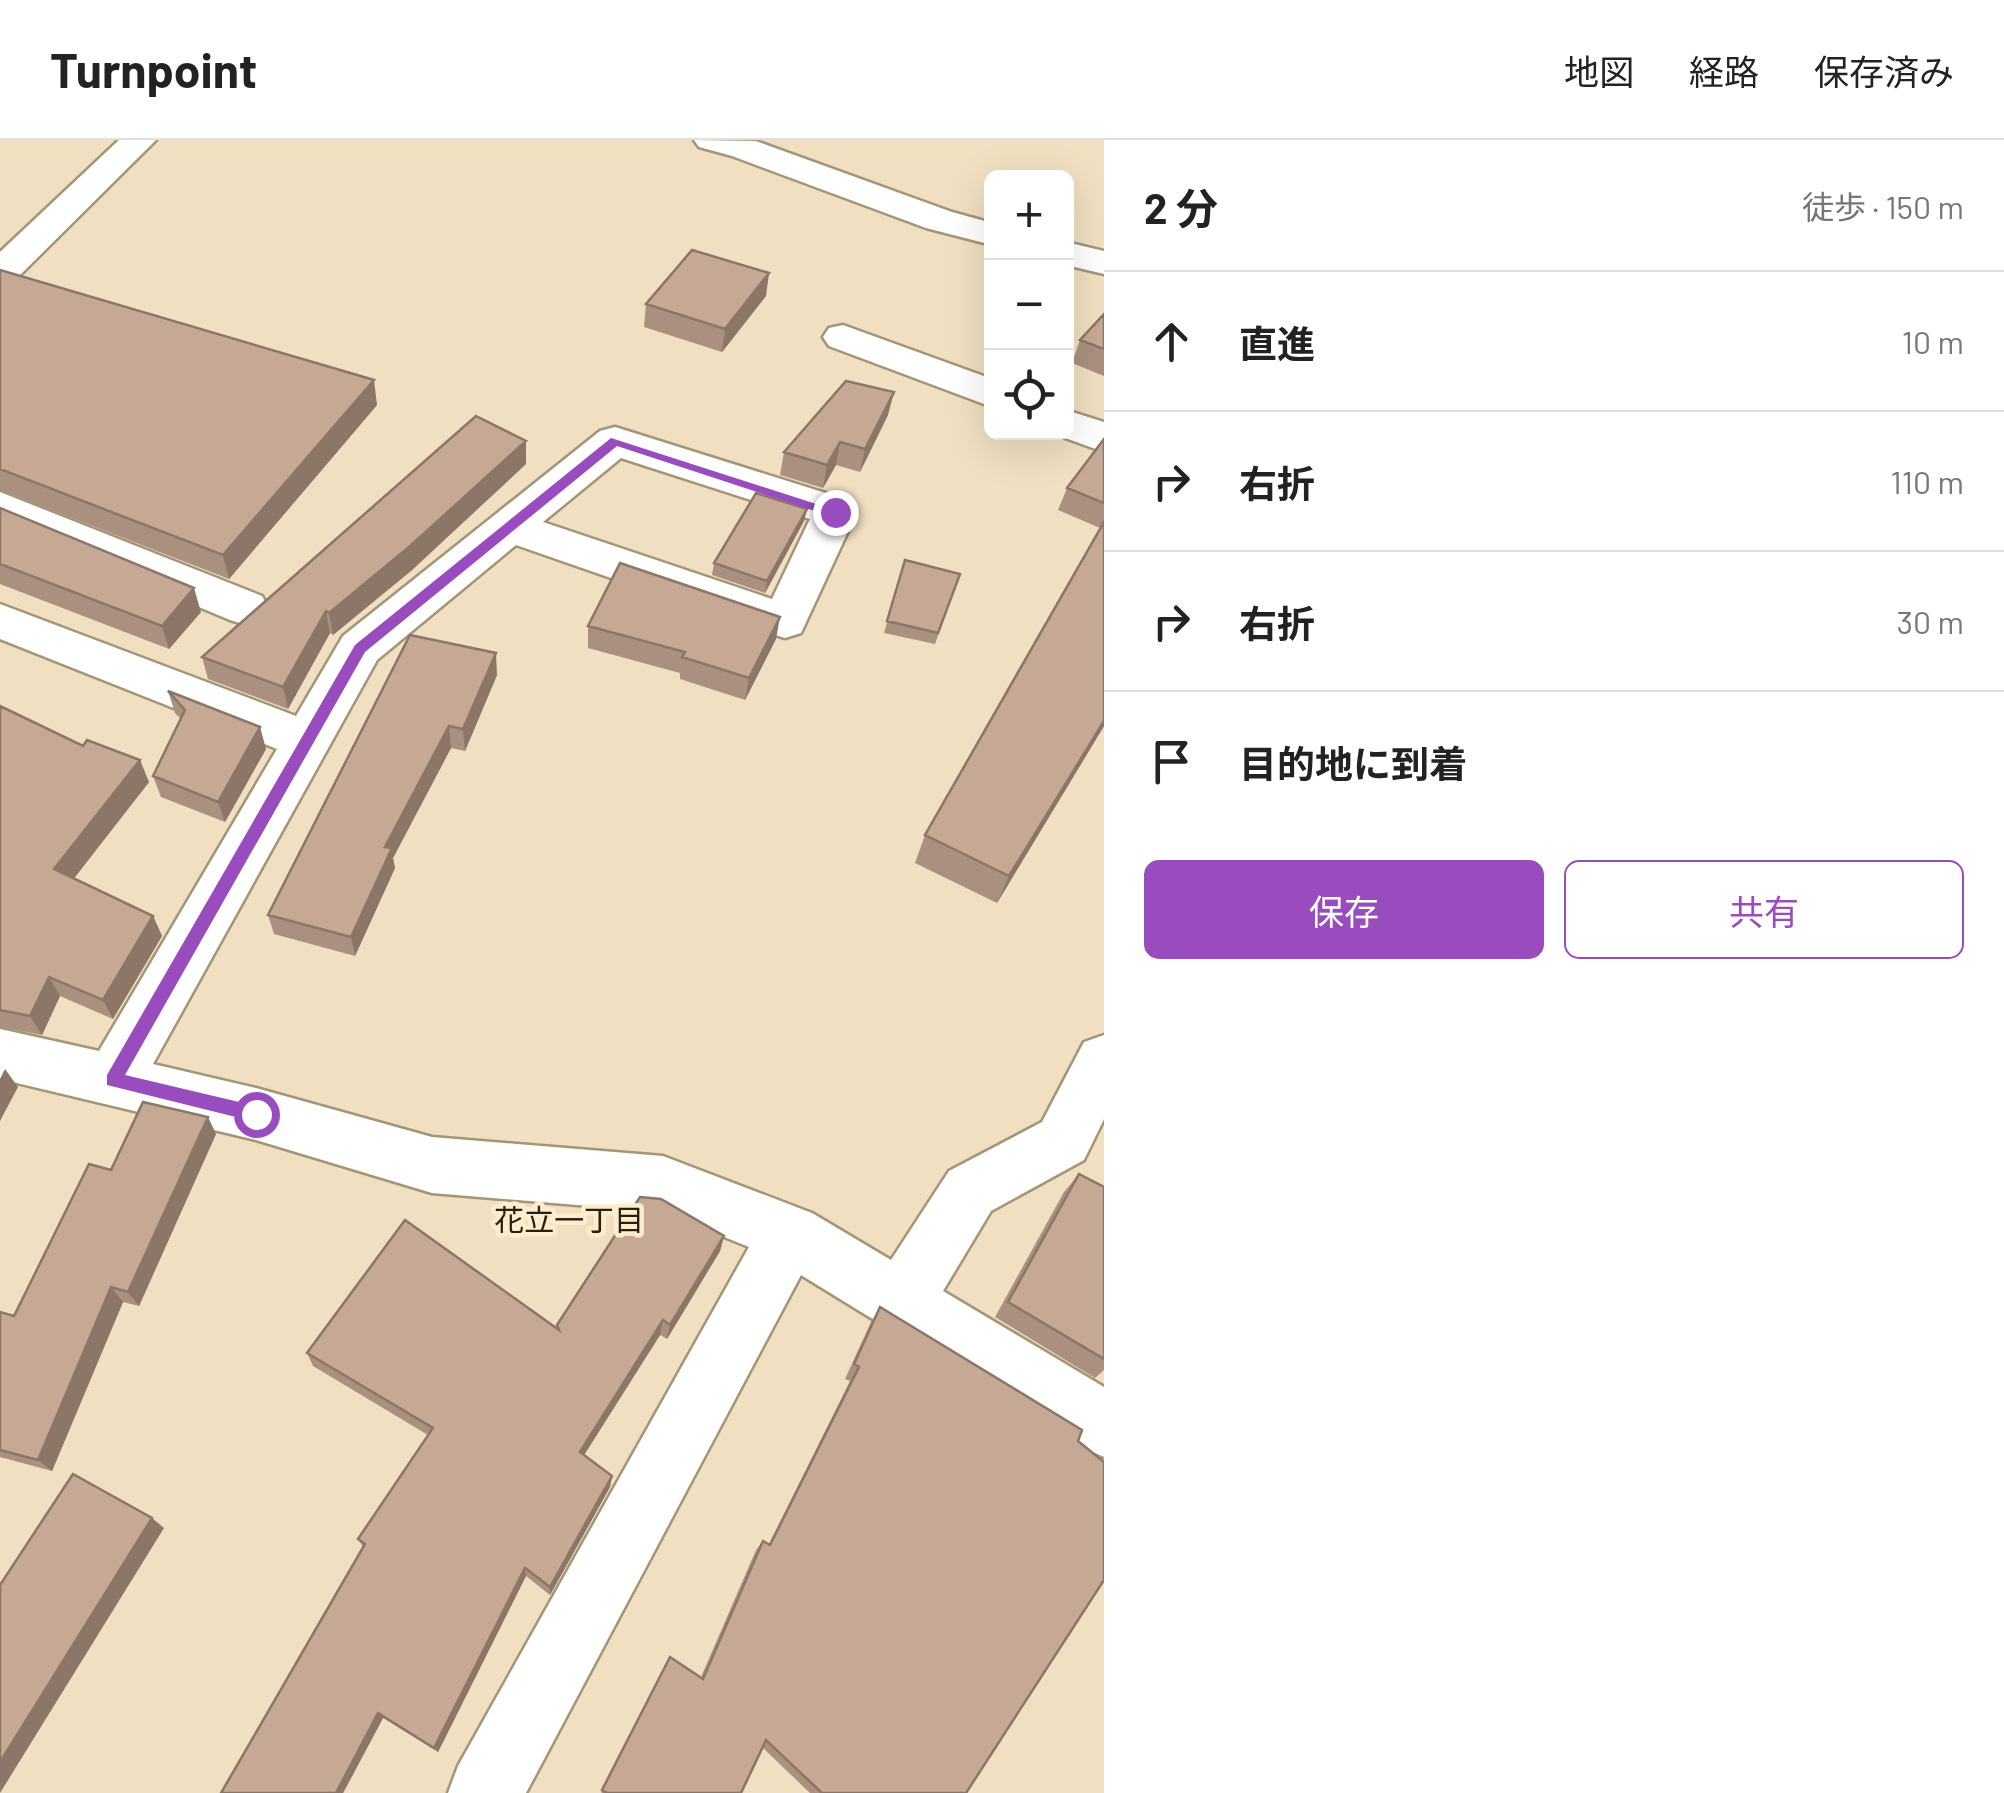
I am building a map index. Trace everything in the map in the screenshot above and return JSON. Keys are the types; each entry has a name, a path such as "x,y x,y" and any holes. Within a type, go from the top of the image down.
{"street":[{"path":"5,261 139,140"},
{"path":"711,140 744,148 939,220 984,232"},
{"path":"1074,255 1104,263"},
{"path":"843,337 984,391"},
{"path":"1074,427 1104,438"},
{"path":"113,1080 360,648 509,527 616,441 835,512 785,621 509,527"},
{"path":"0,507 246,608"},
{"path":"0,621 308,741"},
{"path":"0,1054 256,1114 432,1165 663,1184 790,1234 1104,1424"},
{"path":"900,1301 970,1191 1064,1140 1104,1060"},
{"path":"485,1793 790,1234"}],"building":[{"path":"692,250 769,273 725,329 646,304"},
{"path":"0,270 374,380 223,555 0,469"},
{"path":"1104,314 1104,349 1080,340"},
{"path":"846,381 894,392 865,449 840,442 827,465 784,452"},
{"path":"476,416 526,441 409,547 329,613 326,611 283,687 202,657"},
{"path":"1104,439 1104,503 1067,488"},
{"path":"756,493 807,509 767,581 714,563"},
{"path":"0,508 194,588 162,626 0,564"},
{"path":"1104,522 1104,721 1009,876 925,835"},
{"path":"905,560 960,574 938,633 887,621"},
{"path":"620,563 780,617 749,678 682,657 685,652 588,626"},
{"path":"410,635 496,653 463,729 449,726 385,847 392,848 351,937 268,915"},
{"path":"168,691 260,727 218,802 153,776 185,710"},
{"path":"0,706 83,746 87,740 140,760 54,869 153,916 103,1000 49,977 30,1016 0,1010"},
{"path":"143,1102 208,1117 128,1292 111,1287 38,1460 0,1450 0,1312 14,1316 89,1164 111,1170"},
{"path":"1079,1174 1104,1187 1104,1359 1008,1302"},
{"path":"640,1197 661,1199 724,1236 670,1325 663,1320 580,1452 612,1476 550,1587 525,1568 434,1748 378,1713 336,1793 221,1793 365,1544 358,1539 433,1428 307,1353 405,1220 559,1330 557,1325"},
{"path":"880,1307 1082,1430 1078,1441 1104,1462 1104,1580 966,1793 822,1793 766,1740 741,1793 607,1793 602,1790 670,1657 703,1679 763,1541 770,1545 859,1367 854,1364"},
{"path":"73,1474 152,1518 0,1762 0,1585"}],"district":[{"name":"花立一丁目","path":"569,1219"}],"route":[{"path":"256,1114 113,1080 360,648 616,441 835,512"}]}
